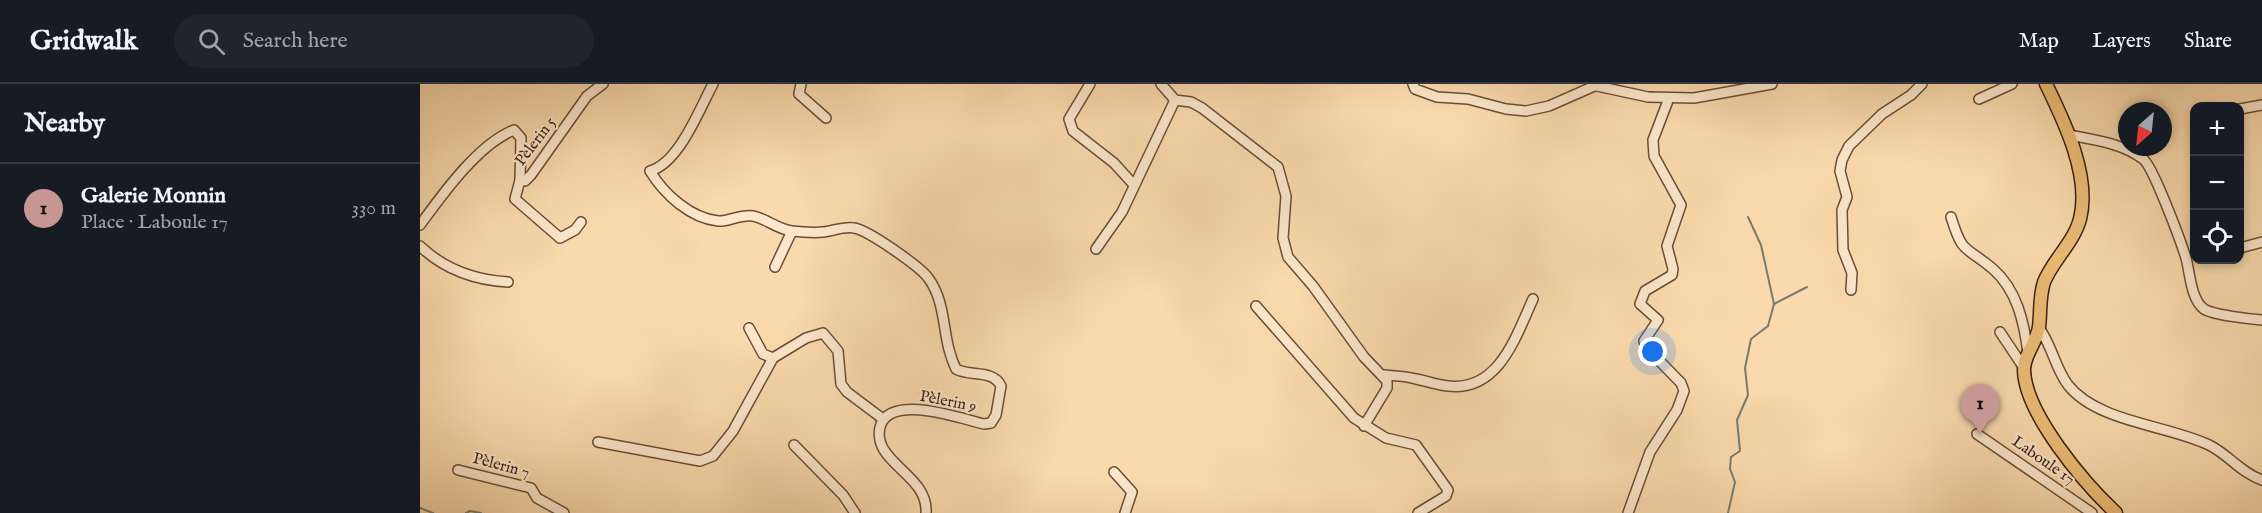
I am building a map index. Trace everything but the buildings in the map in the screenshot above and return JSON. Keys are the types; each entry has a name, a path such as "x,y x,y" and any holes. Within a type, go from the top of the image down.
{"main road":[{"path":"2046,84 2070,135 2077,160 2082,198 2080,219 2045,280 2039,300 2039,328 2024,368 2034,401 2060,451 2082,479 2116,513"}],"street":[{"path":"584,84 587,96"},
{"name":"Pèlerin 5","path":"420,225 457,177 484,151 514,130 521,138 520,180 525,181 587,96 603,84"},
{"path":"713,84 673,156 661,168 650,171 676,202 700,215 720,221 734,216 755,216 774,227 792,231 775,267"},
{"path":"801,84 800,94 826,118"},
{"path":"1090,84 1069,119 1073,131 1114,163 1134,185"},
{"path":"1161,84 1175,100 1191,102 1202,108 1278,167 1286,196 1283,238 1288,257 1319,294 1364,357 1384,375 1387,388 1364,426"},
{"path":"1413,84 1418,91 1453,99 1468,99 1516,111 1549,106 1583,89 1598,85 1641,96 1694,98 1772,84"},
{"path":"1851,290 1851,273 1843,250 1842,210 1847,197 1840,171 1842,160 1848,146 1882,114 1911,95 1922,84"},
{"path":"1980,99 2012,84"},
{"path":"1628,513 1650,452 1677,410 1684,391 1682,383 1646,347 1644,341 1659,320 1640,304 1644,291 1672,275 1674,269 1667,246 1681,205 1654,156 1653,147 1669,98"},
{"path":"1096,249 1122,212 1175,100"},
{"path":"2244,108 2262,105"},
{"path":"2070,135 2124,148 2144,159 2154,174 2175,228 2190,254"},
{"path":"520,180 515,199 555,236 563,237 581,222"},
{"path":"1951,217 1959,243 1994,270 2011,292 2020,311 2028,353"},
{"name":"Pèlerin 9","path":"792,231 820,233 853,227 911,261 928,277 942,301 949,354 956,369 990,376 1001,386 994,420 984,424 936,412 909,410 892,413 883,419"},
{"path":"2244,247 2262,242"},
{"path":"420,246 450,268 478,280 508,282"},
{"path":"2191,264 2196,300 2202,308 2211,312 2262,320"},
{"path":"1384,375 1415,378 1446,386 1473,386 1497,367 1509,353 1533,298"},
{"path":"1256,306 1344,407 1364,426 1386,438 1416,445 1448,490 1446,496 1422,512"},
{"path":"749,328 763,354 773,358"},
{"path":"2039,328 2050,342 2067,384 2085,401 2115,417 2151,424 2211,446 2249,475 2262,480"},
{"path":"2000,332 2024,368"},
{"path":"598,442 700,460 713,456 733,431 773,358 806,338 823,333 838,351 842,384 847,392 883,419 879,429 884,451 919,488 926,513"},
{"name":"Laboule 17","path":"1977,434 2092,513"},
{"path":"794,445 843,495 855,513"},
{"name":"Pèlerin 7","path":"458,470 531,488 537,498 564,513"},
{"path":"1113,472 1132,492 1125,513"}],"waterway":[{"path":"1748,217 1761,245 1774,304"},
{"path":"1728,513 1735,482 1730,469 1731,457 1740,451 1737,420 1748,395 1745,368 1751,339 1768,326 1774,304 1807,287"},
{"path":"420,508 433,513"},
{"path":"466,513 470,511 481,513"}],"place":[{"name":"Galerie Monnin","path":"1980,434"}]}
